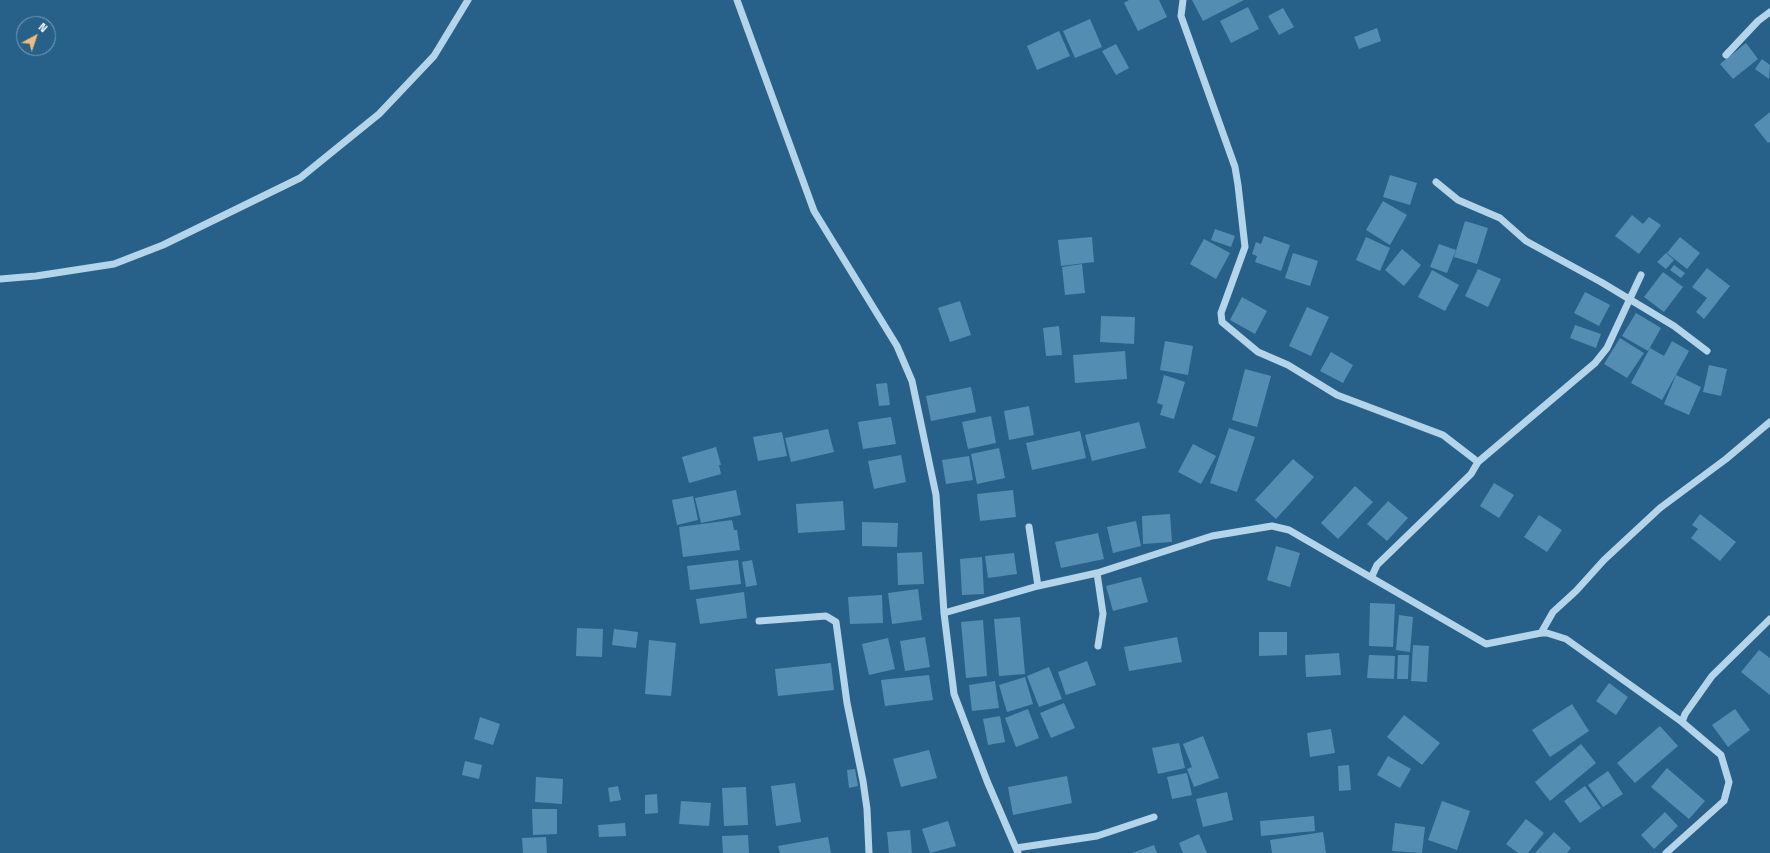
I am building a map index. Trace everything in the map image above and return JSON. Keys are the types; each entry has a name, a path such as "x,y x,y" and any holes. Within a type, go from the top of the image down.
{"street":[{"path":"0,279 36,276 114,264 163,245 300,178 379,114 434,56 468,0"},
{"path":"737,0 814,211 897,346 912,381 936,496 944,613 954,694 987,781 1017,851 1097,836 1154,817"},
{"path":"1183,0 1182,16 1235,167 1238,185 1244,247 1222,313 1222,322 1258,352 1288,365 1337,395 1442,435 1478,462"},
{"path":"1726,55 1758,21 1770,12"},
{"path":"1436,182 1458,200 1500,218 1526,241 1601,282 1674,326 1707,351"},
{"path":"1372,576 1377,565 1471,474 1478,462 1595,363 1607,348 1641,275"},
{"path":"1541,633 1553,612 1576,591 1604,560 1660,508 1726,459 1770,422"},
{"path":"944,613 1038,586 1097,574 1212,536 1272,526 1290,530 1372,576 1486,644 1541,633 1547,633 1566,639 1682,722 1721,755 1729,782 1724,801 1666,853"},
{"path":"1029,527 1038,586"},
{"path":"1097,574 1104,614 1098,646"},
{"path":"759,621 826,616 836,622 847,703 864,788 869,853"},
{"path":"1682,722 1685,714 1712,676 1770,619"}],"building":[{"path":"1129,0 1159,0 1167,17 1138,31 1124,3"},
{"path":"1192,0 1244,0 1203,21"},
{"path":"1248,7 1259,29 1231,43 1220,21"},
{"path":"1283,8 1294,27 1279,35 1268,16"},
{"path":"1090,19 1102,47 1075,58 1063,31"},
{"path":"1377,28 1381,41 1359,49 1354,37"},
{"path":"1059,31 1070,56 1037,70 1027,46"},
{"path":"1746,43 1758,59 1733,79 1720,64"},
{"path":"1116,44 1129,68 1116,75 1102,51"},
{"path":"1762,59 1770,65 1769,79 1755,69"},
{"path":"1770,112 1770,142 1768,143 1754,125"},
{"path":"1390,175 1417,183 1410,205 1383,197"},
{"path":"1383,201 1407,215 1390,245 1366,230"},
{"path":"1632,215 1643,224 1649,217 1661,225 1639,254 1615,236"},
{"path":"1465,221 1488,228 1477,264 1454,257"},
{"path":"1215,229 1235,236 1231,247 1211,240"},
{"path":"1264,236 1290,245 1281,271 1255,262 1257,256 1252,254 1256,242 1261,244"},
{"path":"1092,237 1094,262 1061,266 1058,240"},
{"path":"1366,237 1390,248 1380,271 1356,260"},
{"path":"1680,237 1700,253 1687,269 1667,253"},
{"path":"1204,239 1230,253 1216,279 1190,264"},
{"path":"1439,244 1456,250 1447,273 1430,267"},
{"path":"1402,249 1421,265 1404,286 1385,270"},
{"path":"1293,253 1318,261 1310,286 1285,278"},
{"path":"1666,253 1674,260 1666,269 1657,262"},
{"path":"1082,264 1085,293 1065,295 1062,267"},
{"path":"1674,265 1685,273 1681,278 1670,270"},
{"path":"1707,268 1730,286 1704,319 1696,312 1707,298 1692,287"},
{"path":"1478,269 1501,279 1488,307 1465,296"},
{"path":"1432,270 1459,285 1445,311 1418,297"},
{"path":"1663,272 1683,287 1664,312 1644,297"},
{"path":"1585,292 1610,305 1599,326 1574,313"},
{"path":"1242,297 1267,311 1255,334 1230,320"},
{"path":"960,301 971,335 950,342 938,308"},
{"path":"1307,307 1329,317 1311,356 1289,346"},
{"path":"1636,313 1661,328 1648,351 1622,336"},
{"path":"1101,316 1135,317 1134,344 1100,342"},
{"path":"1575,325 1601,334 1596,348 1570,338"},
{"path":"1059,326 1062,355 1046,356 1043,328"},
{"path":"1620,338 1644,353 1627,378 1604,364"},
{"path":"1165,341 1193,346 1188,375 1160,370"},
{"path":"1672,341 1689,351 1662,400 1631,383 1650,348 1664,356"},
{"path":"1125,351 1127,379 1075,383 1073,355"},
{"path":"1331,352 1353,365 1343,383 1320,371"},
{"path":"1709,365 1727,369 1721,396 1703,392"},
{"path":"1245,369 1271,376 1257,427 1232,420"},
{"path":"1164,375 1185,382 1174,419 1160,415 1163,405 1157,403"},
{"path":"1676,375 1701,387 1689,415 1664,404"},
{"path":"887,383 890,405 879,406 876,384"},
{"path":"971,387 976,412 931,421 926,396"},
{"path":"1029,406 1034,435 1009,440 1004,411"},
{"path":"991,416 996,443 968,449 962,422"},
{"path":"891,417 896,444 863,449 858,422"},
{"path":"1139,422 1146,448 1092,461 1085,435"},
{"path":"1229,428 1255,437 1237,492 1210,483"},
{"path":"828,429 834,452 791,462 785,438"},
{"path":"1080,431 1086,458 1032,470 1026,443"},
{"path":"782,432 787,456 758,461 753,437"},
{"path":"1193,444 1216,456 1201,484 1178,472"},
{"path":"716,447 721,465 719,465 721,474 689,483 682,457"},
{"path":"999,448 1005,478 977,484 971,454"},
{"path":"901,455 906,482 874,489 868,461"},
{"path":"969,456 973,480 946,484 942,460"},
{"path":"1293,459 1314,477 1276,519 1255,500"},
{"path":"1494,483 1514,495 1499,518 1480,506"},
{"path":"1355,486 1373,502 1338,539 1321,523"},
{"path":"736,490 741,515 701,523 695,498"},
{"path":"1013,490 1016,517 980,521 977,494"},
{"path":"693,496 698,520 677,525 672,500"},
{"path":"843,501 845,530 798,533 796,504"},
{"path":"1388,501 1408,518 1387,541 1367,524"},
{"path":"1170,514 1172,542 1143,544 1142,516"},
{"path":"1700,514 1736,542 1720,561 1691,538 1698,529 1692,525"},
{"path":"1539,515 1562,530 1547,552 1524,537"},
{"path":"732,520 734,530 737,530 740,550 683,557 679,527"},
{"path":"1136,521 1141,546 1113,553 1107,527"},
{"path":"862,522 898,523 897,547 862,546"},
{"path":"1098,533 1104,559 1061,568 1055,542"},
{"path":"1276,546 1300,553 1290,587 1267,580"},
{"path":"922,552 924,584 898,585 897,553"},
{"path":"1014,553 1017,574 988,578 985,556"},
{"path":"982,557 984,594 962,595 960,559"},
{"path":"738,560 741,584 690,590 687,566"},
{"path":"752,560 757,585 746,587 742,562"},
{"path":"1141,577 1148,602 1113,611 1106,586"},
{"path":"918,589 922,620 892,624 888,593"},
{"path":"744,592 747,618 700,624 696,599"},
{"path":"882,595 883,623 850,624 848,597"},
{"path":"1370,603 1395,604 1393,647 1369,646"},
{"path":"1399,615 1413,617 1410,652 1396,650"},
{"path":"1020,617 1025,674 999,676 994,619"},
{"path":"983,620 987,676 966,678 961,622"},
{"path":"577,628 603,629 602,657 576,656"},
{"path":"614,629 638,632 636,648 612,645"},
{"path":"1259,632 1287,632 1287,655 1259,656"},
{"path":"925,637 930,667 905,671 900,641"},
{"path":"1177,637 1182,662 1129,671 1124,647"},
{"path":"888,638 895,669 869,675 862,644"},
{"path":"649,640 676,643 671,696 645,694"},
{"path":"1413,645 1429,646 1427,682 1411,681"},
{"path":"1759,650 1770,658 1770,695 1741,672"},
{"path":"1339,653 1341,675 1306,677 1305,655"},
{"path":"1369,655 1395,656 1394,679 1367,678"},
{"path":"1398,655 1409,655 1408,679 1397,679"},
{"path":"1087,661 1096,685 1066,695 1058,672"},
{"path":"831,663 834,690 778,696 775,669"},
{"path":"1049,667 1062,699 1039,707 1027,676"},
{"path":"929,675 933,700 885,706 881,680"},
{"path":"1025,677 1033,704 1007,712 999,685"},
{"path":"995,681 999,708 972,711 969,685"},
{"path":"1609,683 1628,697 1616,715 1596,701"},
{"path":"1064,703 1075,728 1051,738 1040,713"},
{"path":"1572,704 1589,731 1550,757 1532,730"},
{"path":"1028,709 1039,738 1016,747 1005,718"},
{"path":"1735,709 1750,730 1728,747 1712,725"},
{"path":"1404,715 1440,743 1422,765 1387,737"},
{"path":"1000,716 1005,742 988,745 983,719"},
{"path":"480,717 500,724 493,745 474,739"},
{"path":"1660,726 1678,746 1635,783 1617,763"},
{"path":"1331,729 1335,753 1310,757 1307,733"},
{"path":"1203,736 1219,778 1194,787 1187,769 1192,767 1183,744"},
{"path":"1179,743 1185,768 1158,774 1152,748"},
{"path":"1581,744 1596,763 1550,801 1535,782"},
{"path":"929,750 937,778 901,787 893,759"},
{"path":"1388,756 1411,769 1400,788 1377,775"},
{"path":"465,761 482,765 479,779 462,775"},
{"path":"1349,765 1351,790 1339,791 1338,766"},
{"path":"1667,768 1705,801 1689,819 1651,787"},
{"path":"855,769 858,786 849,788 847,770"},
{"path":"1608,771 1623,794 1603,807 1588,785"},
{"path":"1187,773 1192,795 1172,799 1167,777"},
{"path":"1067,776 1072,803 1013,815 1008,787"},
{"path":"536,777 563,779 562,804 535,802"},
{"path":"795,783 801,822 776,826 771,786"},
{"path":"618,786 621,800 610,802 608,788"},
{"path":"1585,786 1601,808 1580,823 1564,801"},
{"path":"746,787 748,825 724,826 722,788"},
{"path":"1227,792 1233,820 1203,827 1196,799"},
{"path":"657,794 658,813 645,814 645,795"},
{"path":"681,801 711,803 709,826 679,824"},
{"path":"1442,801 1470,811 1457,850 1428,840"},
{"path":"532,809 557,809 557,834 533,835"},
{"path":"1665,812 1678,826 1654,849 1641,835"},
{"path":"1314,816 1315,831 1261,836 1260,821"},
{"path":"1526,819 1544,833 1528,853 1518,853 1506,844"},
{"path":"948,821 956,846 930,853 922,829"},
{"path":"625,823 626,836 599,837 598,825"},
{"path":"1395,823 1425,827 1422,853 1392,851"},
{"path":"910,830 912,853 889,853 887,832"},
{"path":"1323,832 1326,853 1272,853 1270,840"},
{"path":"1554,832 1571,848 1567,853 1535,853"},
{"path":"1199,834 1207,853 1183,853 1179,843"},
{"path":"748,835 749,853 723,853 722,836"},
{"path":"546,837 547,853 523,853 522,838"},
{"path":"828,837 831,853 780,853 778,846"},
{"path":"1154,845 1157,853 1132,853"}]}
